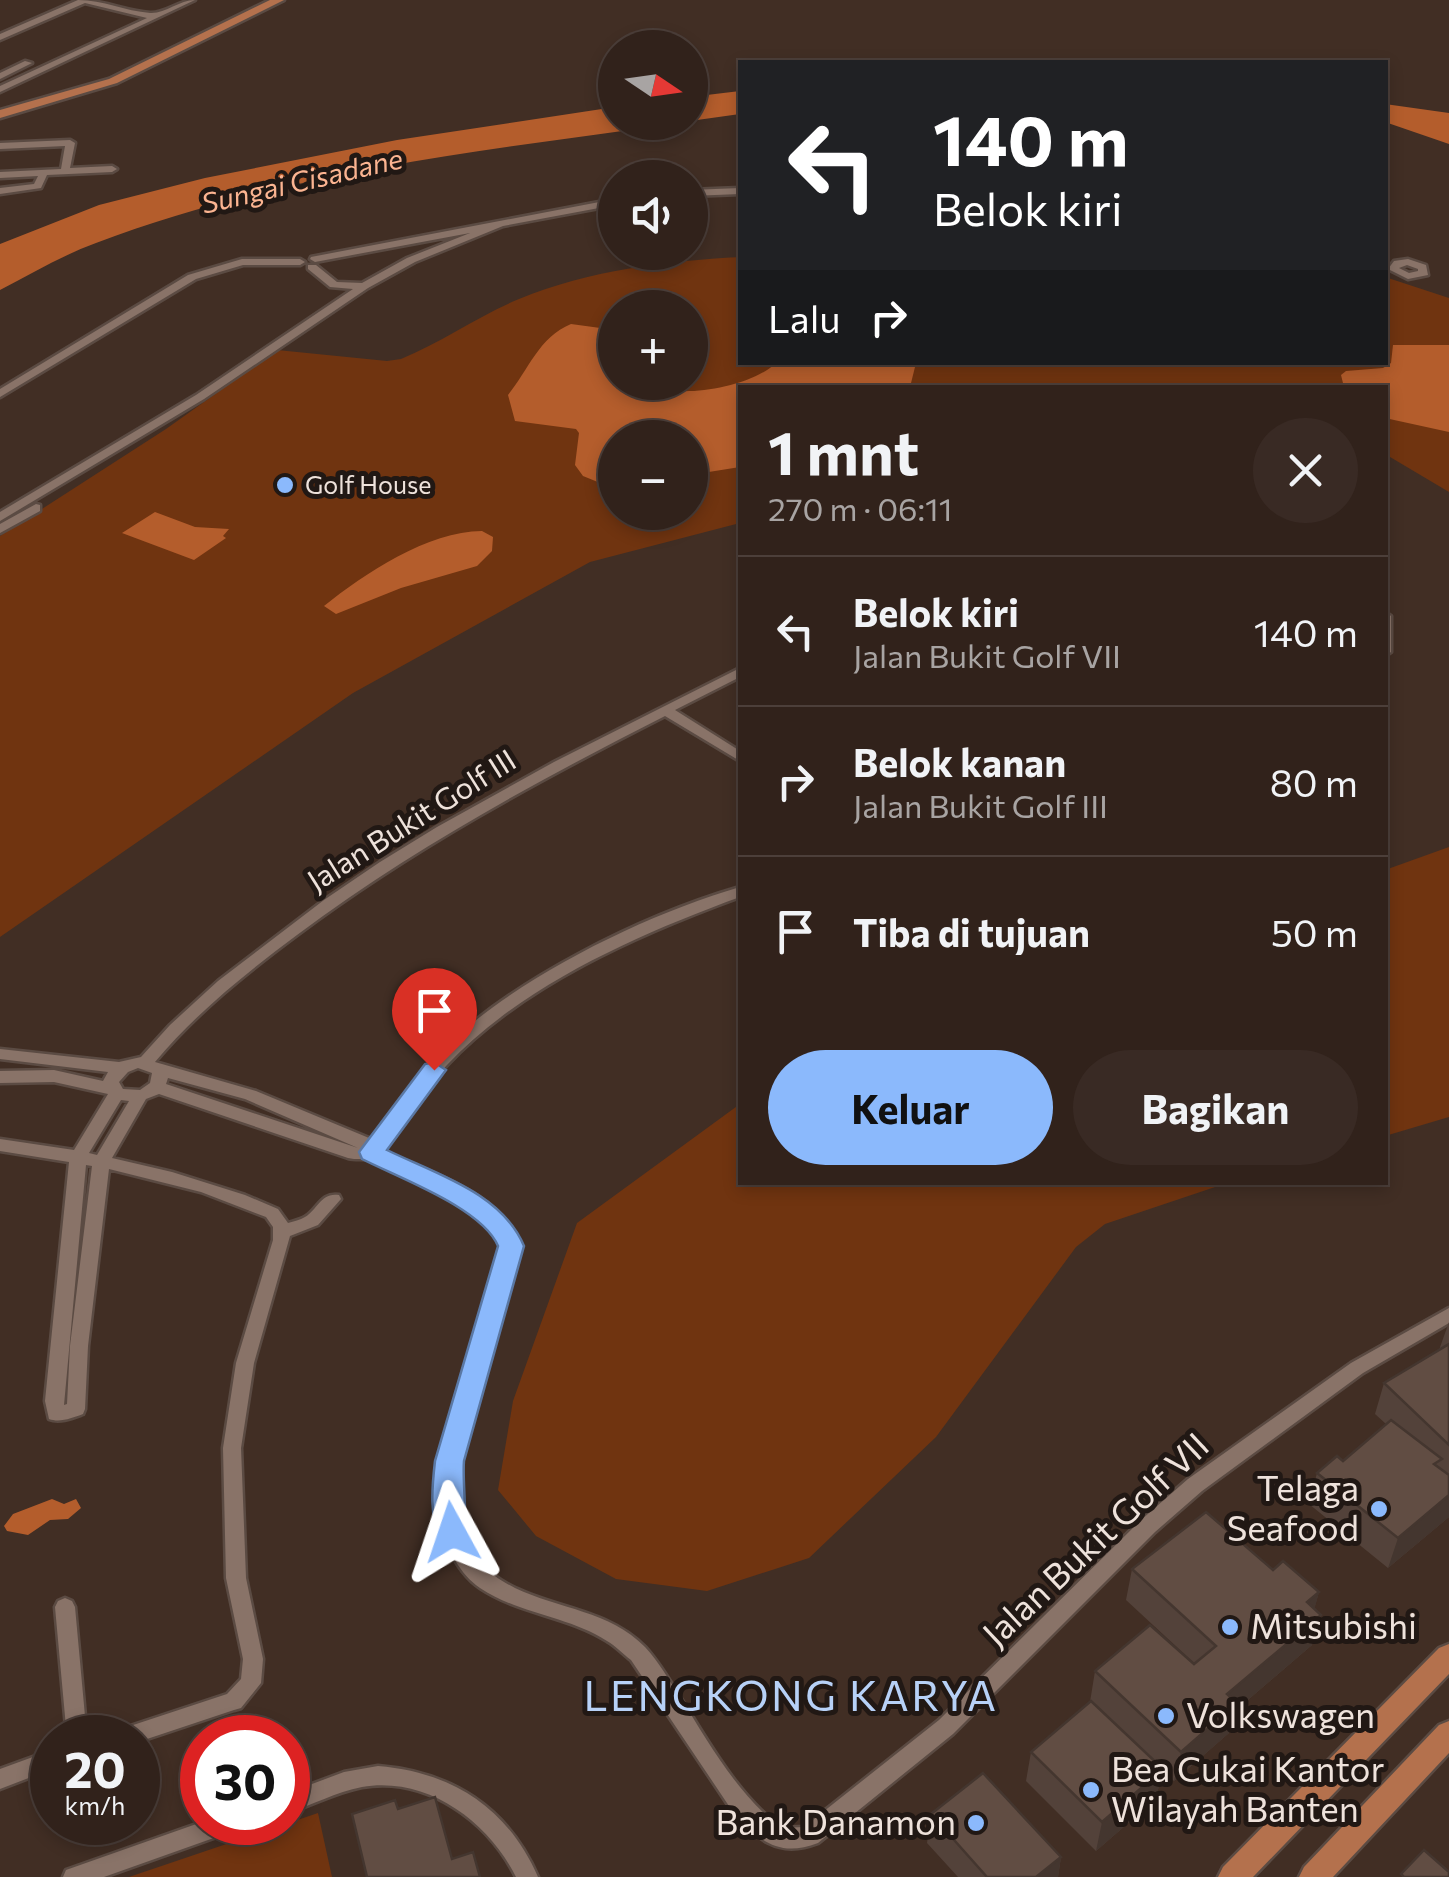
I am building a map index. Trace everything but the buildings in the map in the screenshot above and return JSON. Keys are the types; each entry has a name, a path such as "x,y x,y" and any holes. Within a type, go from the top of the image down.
{"main road":[{"path":"249,12 264,0"},
{"path":"0,110 113,81 279,0"},
{"path":"1234,1877 1449,1656"},
{"path":"1314,1877 1449,1734"}],"street":[{"path":"0,26 62,0"},
{"path":"0,38 85,0 155,17"},
{"path":"0,76 168,0"},
{"path":"0,88 191,0"},
{"path":"0,61 36,70"},
{"path":"0,146 68,142 65,171"},
{"path":"17,174 21,145"},
{"path":"0,175 112,169"},
{"path":"0,190 38,186 44,172"},
{"path":"708,193 738,191"},
{"path":"0,394 192,277 242,262 309,263 598,205"},
{"path":"0,516 200,397 336,302 452,242 500,224"},
{"path":"436,235 452,242"},
{"path":"309,263 334,285 364,286"},
{"path":"0,402 200,282 208,272"},
{"path":"334,285 336,302"},
{"path":"0,529 161,429 200,397"},
{"name":"Jalan Bukit Golf III","path":"101,1162 151,1079 170,1032 231,978 396,856 493,798 738,673"},
{"path":"665,710 738,756"},
{"path":"371,1152 416,1090 452,1050 502,1012 603,950 694,907 738,893"},
{"path":"0,1054 120,1068 151,1079"},
{"path":"101,1162 76,1408 61,1415 54,1411 78,1158 115,1091 111,1082 120,1068"},
{"name":"Jalan Bukit Golf VII","path":"0,1077 54,1076 115,1091 151,1079 354,1154 371,1152 472,1204 503,1226 511,1246 450,1461 448,1516 460,1551 472,1569 499,1590 608,1631 631,1646 656,1676 734,1796 775,1836 793,1840 810,1836 946,1728 1148,1526 1211,1472 1357,1368 1449,1314"},
{"path":"0,1145 176,1178 272,1213 282,1232 246,1363 232,1448 236,1578 253,1659 250,1684 234,1702 160,1726"},
{"path":"282,1232 312,1221 333,1200"},
{"path":"64,1304 84,1301"},
{"path":"65,1607 75,1715"},
{"path":"0,1778 30,1768"},
{"path":"310,1796 376,1776 445,1792 476,1809 502,1834 528,1877"},
{"path":"74,1877 180,1840"}],"shaded area":[{"path":"738,257 738,365 1388,365 1388,278 1449,298 1449,492 1388,456 1388,385 738,385 738,524 590,562 353,693 0,937 0,536 166,429 277,350 387,361 401,359 504,306 573,281 623,270 708,270 708,260"},
{"path":"1449,847 1449,1117 1388,1135 1388,869"},
{"path":"738,1105 738,1185 1221,1185 1105,1224 1076,1247 936,1437 809,1558 707,1591 616,1579 536,1536 498,1490 513,1401 577,1223"},
{"path":"318,1813 332,1877 129,1877 224,1845 310,1845 310,1816"}],"water":[{"path":"738,91 738,114 708,118 708,95"},
{"path":"1388,104 1449,113 1449,144 1388,123"},
{"name":"Sungai Cisadane","path":"598,110 598,134 385,166 239,198 96,243 0,290 0,244 99,205 205,178 397,140"},
{"path":"571,324 598,328 598,400 708,400 708,389 756,376 773,365 916,365 910,385 738,385 738,467 708,472 708,420 598,420 598,482 583,476 575,465 579,433 576,429 515,421 508,395 551,337"},
{"path":"1393,345 1449,345 1449,432 1388,419 1388,385 1344,385 1341,375 1346,371 1383,368 1391,363"},
{"path":"155,512 195,527 229,529 223,536 226,538 194,560 122,533"},
{"path":"482,531 493,537 492,551 477,566 401,588 336,614 324,606 377,568 419,546"},
{"path":"52,1499 64,1504 76,1499 81,1508 68,1519 50,1520 28,1535 7,1531 4,1526 13,1514"}],"place":[{"name":"Golf House","path":"285,485"},
{"name":"Telaga Seafood","path":"1379,1509"},
{"name":"Mitsubishi","path":"1230,1627"},
{"name":"Volkswagen","path":"1166,1716"},
{"name":"Bea Cukai Kantor Wilayah Banten","path":"1091,1790"},
{"name":"Bank Danamon","path":"976,1823"}],"district":[{"name":"LENGKONG KARYA","path":"791,1696"}],"route":[{"path":"434,1070 371,1152 495,1219 503,1226 511,1246 450,1461 446,1491 452,1532"}]}
